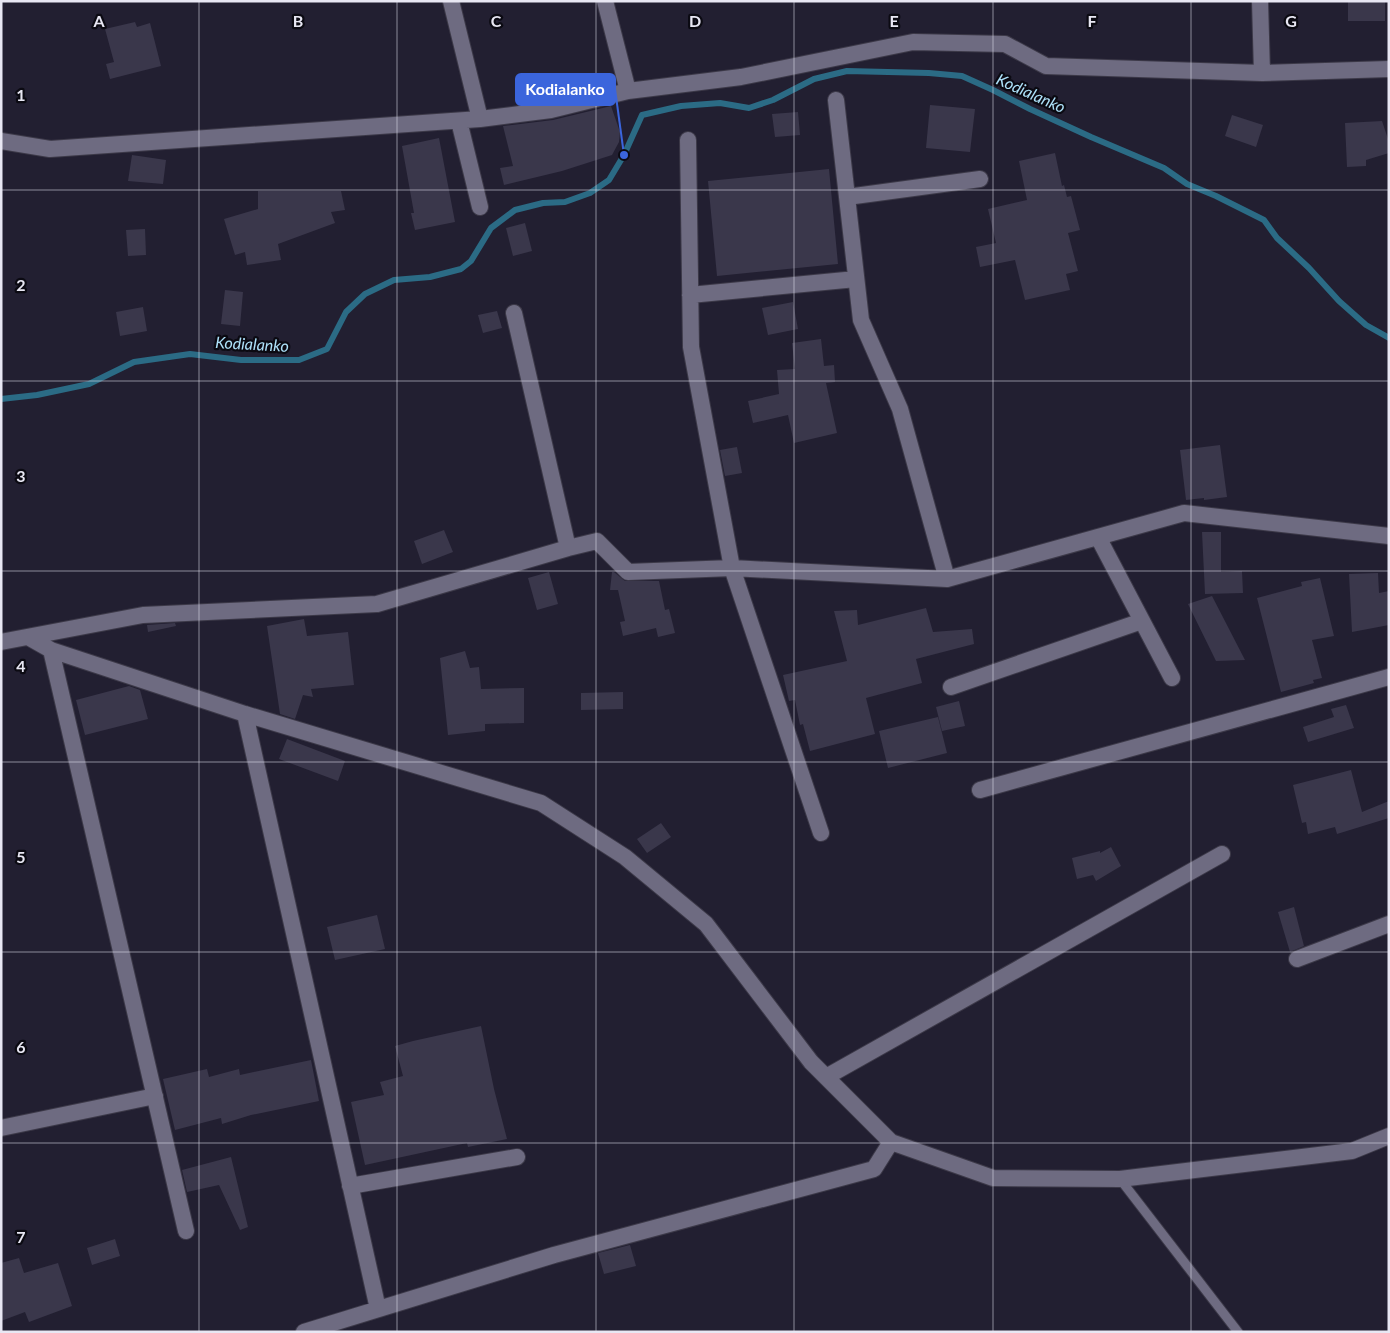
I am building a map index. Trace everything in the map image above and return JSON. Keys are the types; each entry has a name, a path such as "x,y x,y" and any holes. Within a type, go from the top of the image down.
{"street":[{"path":"451,1 480,119"},
{"path":"605,1 628,91"},
{"path":"1260,1 1262,73"},
{"path":"1,141 50,149 480,119 552,110 628,91 741,77 913,42 1005,44 1046,66 1262,73 1389,69"},
{"path":"836,100 861,320 900,409 947,579"},
{"path":"459,121 480,207"},
{"path":"688,140 691,347 732,568 821,833"},
{"path":"847,197 980,179"},
{"path":"690,295 856,279"},
{"path":"514,313 568,548"},
{"path":"1,642 143,615 377,604 597,541 628,572 732,568 947,579 1184,512 1389,536"},
{"path":"1098,537 1172,678"},
{"path":"951,687 1142,622"},
{"path":"28,637 51,650 244,714 541,803 625,857 706,924 811,1062 891,1142 993,1178 1120,1179 1352,1150 1389,1136"},
{"path":"51,650 186,1231"},
{"path":"980,790 1389,677"},
{"path":"244,714 378,1309"},
{"path":"826,1077 1222,854"},
{"path":"1297,959 1389,924"},
{"path":"1,1128 155,1096"},
{"path":"307,1331 554,1255 874,1169 891,1142"},
{"path":"350,1186 517,1156"}],"lane":[{"path":"1120,1179 1238,1332"}],"building":[{"path":"1348,1 1385,1 1385,21 1348,21"},
{"path":"135,22 137,27 150,23 161,66 110,79 106,64 114,62 105,29"},
{"path":"930,105 975,109 970,152 926,148"},
{"path":"611,106 620,132 619,142 612,155 562,171 504,185 500,168 513,166 503,126 553,120"},
{"path":"798,112 800,135 775,137 772,114"},
{"path":"1232,115 1263,125 1256,147 1225,136"},
{"path":"1382,121 1389,142 1389,153 1366,160 1366,166 1347,167 1345,123"},
{"path":"439,138 455,222 415,230 411,213 414,213 402,146"},
{"path":"1055,153 1062,186 1064,185 1067,197 1071,196 1080,230 1068,233 1078,271 1066,274 1070,290 1025,300 1015,260 980,267 976,247 996,243 988,209 1027,200 1019,161"},
{"path":"132,155 166,160 163,184 128,181"},
{"path":"829,169 838,264 717,276 708,181"},
{"path":"258,191 341,191 345,210 331,212 335,223 278,244 281,260 247,265 245,252 235,255 224,219 258,209"},
{"path":"525,223 532,251 513,256 506,228"},
{"path":"145,229 146,255 128,256 126,230"},
{"path":"225,290 243,292 240,326 221,324"},
{"path":"793,302 798,329 768,335 762,308"},
{"path":"143,307 147,331 120,336 116,312"},
{"path":"497,311 502,328 483,333 478,315"},
{"path":"821,339 824,366 834,365 835,382 826,383 837,433 794,443 788,415 753,423 748,401 779,394 777,370 795,369 792,343"},
{"path":"1220,445 1227,497 1186,500 1180,450"},
{"path":"737,447 742,473 725,476 720,450"},
{"path":"444,530 453,552 422,564 414,541"},
{"path":"1202,532 1221,532 1221,572 1242,571 1243,593 1205,594"},
{"path":"549,572 558,604 537,610 528,578"},
{"path":"612,572 625,581 659,581 665,610 669,609 675,633 658,637 656,628 623,636 620,622 625,621 618,590 610,590"},
{"path":"1378,573 1379,593 1389,591 1389,625 1352,632 1349,574"},
{"path":"1320,578 1334,636 1312,640 1322,678 1313,680 1314,683 1281,692 1257,598 1302,586 1301,582"},
{"path":"1212,596 1245,660 1216,661 1188,604"},
{"path":"926,608 933,632 972,629 974,644 916,659 922,683 866,698 875,734 810,751 803,724 800,725 795,700 789,701 783,675 847,661 834,611 857,610 858,625"},
{"path":"304,619 307,636 348,632 354,685 311,689 313,697 303,695 295,719 280,714 267,626"},
{"path":"175,623 176,626 148,632 147,625"},
{"path":"465,651 470,668 479,667 481,689 524,688 524,723 485,724 485,731 448,735 440,658"},
{"path":"129,686 140,690 148,719 85,735 76,700"},
{"path":"623,692 623,709 581,710 581,693"},
{"path":"959,701 965,726 942,731 936,707"},
{"path":"1346,705 1354,728 1308,742 1303,727 1334,717 1331,709"},
{"path":"938,717 947,753 888,768 879,731"},
{"path":"287,739 345,761 338,781 279,759"},
{"path":"1351,770 1362,812 1389,801 1389,818 1337,834 1335,827 1308,834 1306,822 1302,823 1293,785"},
{"path":"661,823 671,837 647,853 637,839"},
{"path":"1111,847 1121,866 1096,881 1093,875 1077,879 1072,858 1100,851 1100,853"},
{"path":"1294,907 1304,946 1290,952 1278,912"},
{"path":"377,915 385,949 335,960 327,927"},
{"path":"481,1026 507,1139 468,1147 467,1143 365,1165 351,1102 384,1095 380,1082 403,1076 395,1046"},
{"path":"311,1060 319,1101 251,1115 222,1124 221,1118 175,1130 163,1079 207,1069 209,1077 239,1069 240,1075"},
{"path":"231,1157 248,1227 240,1230 219,1185 187,1192 182,1170"},
{"path":"115,1239 120,1256 92,1265 87,1248"},
{"path":"630,1245 636,1266 604,1274 598,1253"},
{"path":"19,1258 24,1273 58,1263 72,1306 29,1322 25,1312 1,1321 1,1263"}],"waterway":[{"name":"Kodialanko","path":"1,399 37,395 89,384 134,362 190,354 241,360 299,360 327,349 346,312 365,294 394,280 430,277 461,269 471,261 491,228 515,210 543,203 565,202 590,193 609,180 624,155 642,115 681,106 720,103 749,108 773,100 814,79 847,71 929,73 962,76 1091,137 1164,168 1187,184 1264,220 1277,238 1309,268 1339,301 1366,325 1389,338"}],"place":[{"name":"Kodialanko","path":"624,155"}]}
